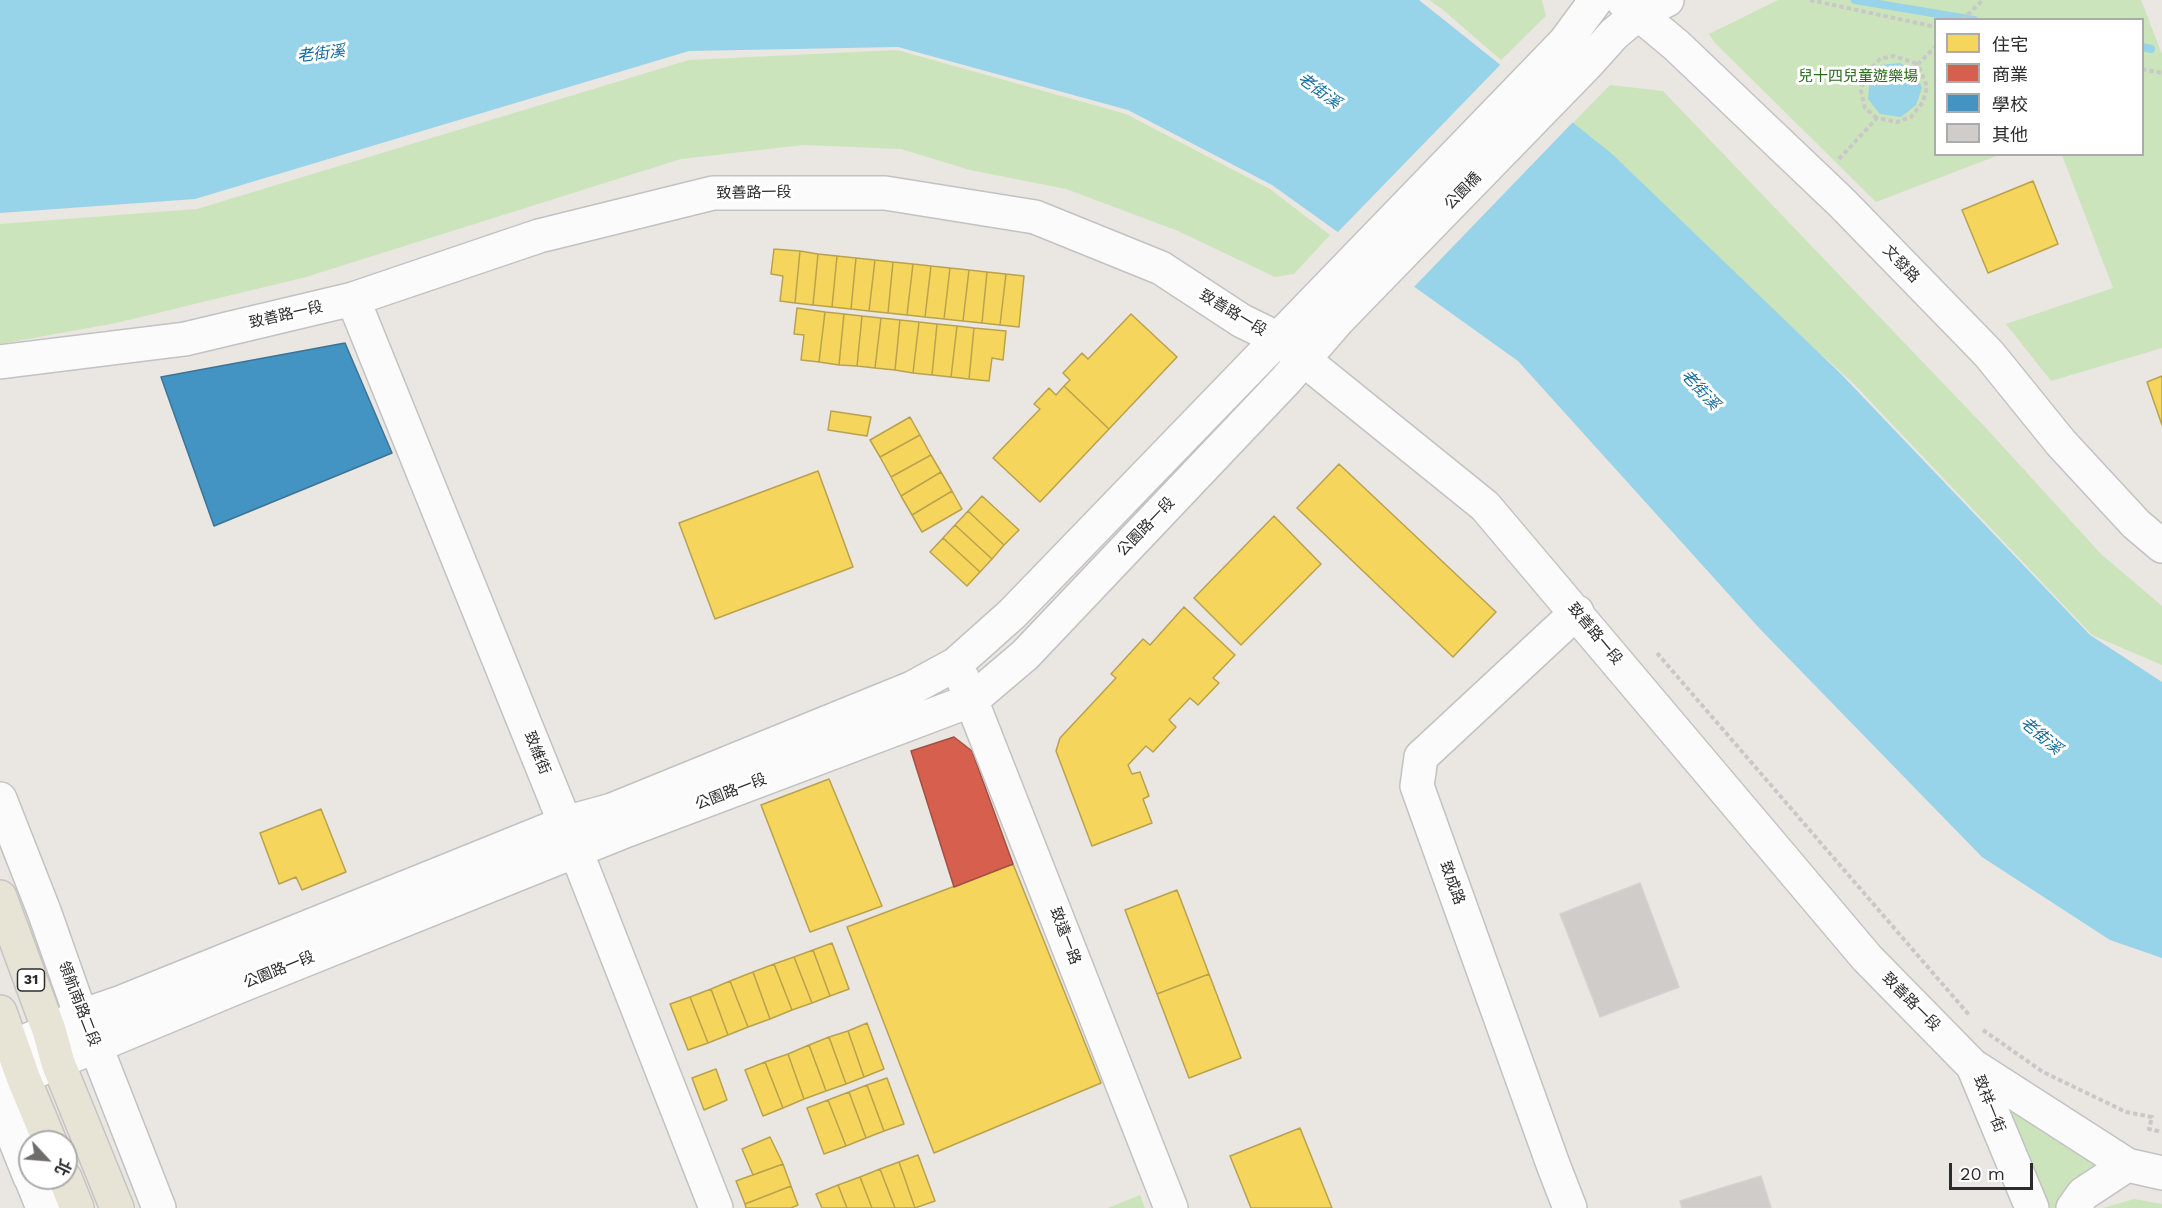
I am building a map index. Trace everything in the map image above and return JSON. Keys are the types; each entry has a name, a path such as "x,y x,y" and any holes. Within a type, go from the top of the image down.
{"main road":[{"name":"31","path":"0,897 58,1063 117,1208"},
{"path":"0,1012 9,1066 44,1130"},
{"path":"70,1190 77,1208"}],"street":[{"path":"1576,52 1596,0"},
{"path":"1576,52 1614,34 1630,7 1667,0"},
{"name":"文發路","path":"1630,7 1676,45 1842,203 1989,354 2061,443 2136,524 2162,546"},
{"name":"公園橋","path":"1328,308 1576,52"},
{"name":"致善路一段","path":"0,362 185,339 353,299 539,236 713,193 885,192 1035,217 1161,268 1242,321 1276,338 1485,506 1577,612 1867,958 1973,1066 2127,1165 2162,1173"},
{"name":"致維街","path":"353,299 570,837 716,1208"},
{"name":"公園路一段","path":"9,1066 58,1063 240,986 570,837 612,810 902,693 956,664 1012,614 1276,338 1328,308"},
{"name":"公園路一段","path":"9,1066 48,1030 81,1016 570,837 625,831 972,700 1025,655 1305,360 1328,308"},
{"name":"致成路","path":"1570,1208 1417,786 1421,757 1577,612"},
{"name":"致遠一路","path":"956,664 1171,1208"},
{"name":"領航南路二段","path":"0,798 44,911 81,1016 96,1047 159,1208"},
{"name":"致祥一街","path":"1973,1066 2032,1208"},
{"path":"0,1102 18,1147"},
{"path":"2073,1208 2083,1194 2127,1165"},
{"path":"35,1190 43,1208"}],"path":[{"path":"1810,0 1934,27"},
{"path":"1964,18 1983,0"},
{"path":"1918,64 1934,47"},
{"path":"1894,56 1918,64 1927,87 1923,102 1911,117 1897,122 1876,118 1865,108 1861,91 1865,75 1880,59 1894,56"},
{"path":"2144,69 2162,73"},
{"path":"1832,168 1876,118"},
{"path":"1657,653 1972,1018"},
{"path":"1980,1027 2043,1072 2126,1112 2152,1117 2149,1129 2162,1132"}],"green space":[{"path":"1429,0 1542,0 1546,16 1501,60"},
{"name":"兒十四兒童遊樂場","path":"1778,0 2141,0 2162,54 2162,348 2051,381 2006,324 2113,288 2062,156 2144,156 2144,18 1934,18 1934,156 1996,156 1876,202 1715,43 1709,34"},
{"path":"897,50 1126,114 1270,189 1330,235 1294,274 1275,277 1178,231 1066,189 970,170 901,149 803,145 681,159 306,277 116,323 0,344 0,224 197,209 689,60"},
{"path":"1610,85 1663,91 1986,428 2101,554 2162,606 2162,665 2092,635 1855,385 1569,127"},
{"path":"1973,1066 2127,1165 2073,1208 2032,1208"},
{"path":"1140,1195 1145,1208 1108,1208"},
{"path":"2134,1199 2162,1204 2162,1208 2103,1208"}],"water":[{"name":"老街溪","path":"0,0 1419,0 1611,153 1841,374 2090,635 2162,682 2162,958 2110,940 1982,857 1760,629 1518,361 1272,185 1128,110 898,47 689,51 195,199 0,213"},
{"path":"1900,63 1916,72 1922,88 1916,105 1901,117 1880,114 1868,99 1870,78 1880,65"}],"pier":[{"path":"1503,62 1575,120 1412,289 1336,234"}],"building: 住宅":[{"path":"2033,181 2058,244 1988,273 1962,210"},
{"path":"774,249 800,251 795,303 780,301 783,276 771,274"},
{"path":"800,251 818,254 813,305 795,303"},
{"path":"818,254 837,256 832,307 813,305"},
{"path":"837,256 856,258 851,309 832,307"},
{"path":"856,258 875,260 869,311 851,309"},
{"path":"875,260 893,262 888,313 869,311"},
{"path":"893,262 913,264 907,315 888,313"},
{"path":"913,264 931,266 925,317 907,315"},
{"path":"931,266 950,268 944,319 925,317"},
{"path":"950,268 969,270 963,321 944,319"},
{"path":"969,270 987,272 982,323 963,321"},
{"path":"987,272 1006,274 1000,325 982,323"},
{"path":"1006,274 1024,276 1019,327 1000,325"},
{"path":"797,308 825,312 819,362 801,360 804,335 794,334"},
{"path":"825,312 844,314 839,365 819,362"},
{"path":"844,314 862,316 857,366 839,365"},
{"path":"1131,314 1177,357 1109,429 1064,386 1070,380 1063,373 1082,353 1088,359"},
{"path":"862,316 881,318 875,368 857,366"},
{"path":"881,318 900,320 895,370 875,368"},
{"path":"900,320 919,322 913,373 895,370"},
{"path":"919,322 937,324 932,375 913,373"},
{"path":"937,324 957,326 951,377 932,375"},
{"path":"957,326 974,328 969,379 951,377"},
{"path":"974,328 1006,331 1003,360 992,358 989,381 969,379"},
{"path":"2162,376 2162,425 2147,382"},
{"path":"1064,386 1109,429 1040,502 993,458 1040,409 1034,404 1049,388 1056,395"},
{"path":"831,411 871,417 867,436 828,430"},
{"path":"910,417 920,435 880,457 870,440"},
{"path":"920,435 931,455 891,477 880,457"},
{"path":"931,455 941,472 901,496 891,477"},
{"path":"1339,464 1496,612 1453,657 1297,508"},
{"path":"818,471 853,567 715,619 679,523"},
{"path":"941,472 952,491 912,515 901,496"},
{"path":"952,491 962,509 922,532 912,515"},
{"path":"982,496 1019,530 1004,545 968,511"},
{"path":"968,511 1004,545 992,559 955,525"},
{"path":"1274,516 1321,564 1241,645 1194,598"},
{"path":"955,525 992,559 980,572 943,538"},
{"path":"943,538 980,572 967,586 930,552"},
{"path":"1184,607 1235,655 1213,678 1219,683 1198,705 1190,698 1169,720 1176,727 1153,752 1146,746 1128,765 1132,774 1140,772 1149,796 1143,799 1152,823 1092,846 1056,751 1060,738 1116,678 1111,674 1143,639 1150,645"},
{"path":"829,779 882,906 810,932 761,805"},
{"path":"321,809 346,872 302,890 296,877 279,884 260,833"},
{"path":"1013,864 1101,1083 934,1153 847,927"},
{"path":"1177,890 1209,974 1157,994 1125,910"},
{"path":"832,943 849,989 830,996 813,950"},
{"path":"813,950 830,996 812,1003 794,957"},
{"path":"794,957 812,1003 792,1010 774,964"},
{"path":"774,964 792,1010 770,1019 753,972"},
{"path":"753,972 770,1019 748,1027 730,981"},
{"path":"1209,974 1241,1058 1189,1078 1157,994"},
{"path":"730,981 748,1027 728,1035 711,989"},
{"path":"711,989 728,1035 708,1043 690,997"},
{"path":"690,997 708,1043 688,1050 670,1004"},
{"path":"867,1023 884,1069 864,1077 848,1031"},
{"path":"848,1031 864,1077 846,1084 829,1037"},
{"path":"829,1037 846,1084 826,1091 809,1045"},
{"path":"809,1045 826,1091 804,1099 788,1054"},
{"path":"788,1054 804,1099 783,1108 765,1062"},
{"path":"765,1062 783,1108 763,1116 745,1070"},
{"path":"716,1069 727,1100 704,1110 692,1078"},
{"path":"887,1078 904,1124 884,1131 867,1085"},
{"path":"867,1085 884,1131 866,1138 849,1092"},
{"path":"849,1092 866,1138 846,1146 828,1100"},
{"path":"828,1100 846,1146 824,1154 807,1108"},
{"path":"1300,1128 1332,1208 1251,1208 1230,1156"},
{"path":"770,1137 783,1164 753,1175 742,1149"},
{"path":"918,1155 935,1201 915,1208 899,1162"},
{"path":"899,1162 915,1208 895,1208 880,1169"},
{"path":"783,1164 791,1186 745,1204 736,1181"},
{"path":"880,1169 895,1208 872,1208 860,1177"},
{"path":"860,1177 872,1208 847,1208 838,1185"},
{"path":"838,1185 847,1208 822,1208 816,1194"},
{"path":"791,1186 798,1205 791,1208 746,1208 745,1204"}],"building: 商業":[{"path":"954,737 972,751 1013,864 954,887 911,751"}],"building: 學校":[{"path":"345,343 392,453 214,526 161,377"}],"building: 其他":[{"path":"1640,883 1679,987 1600,1017 1560,914"},
{"path":"1761,1176 1771,1208 1682,1208 1680,1201"}],"waterway":[{"path":"1855,0 1962,18"},
{"path":"2144,47 2151,49"}]}
